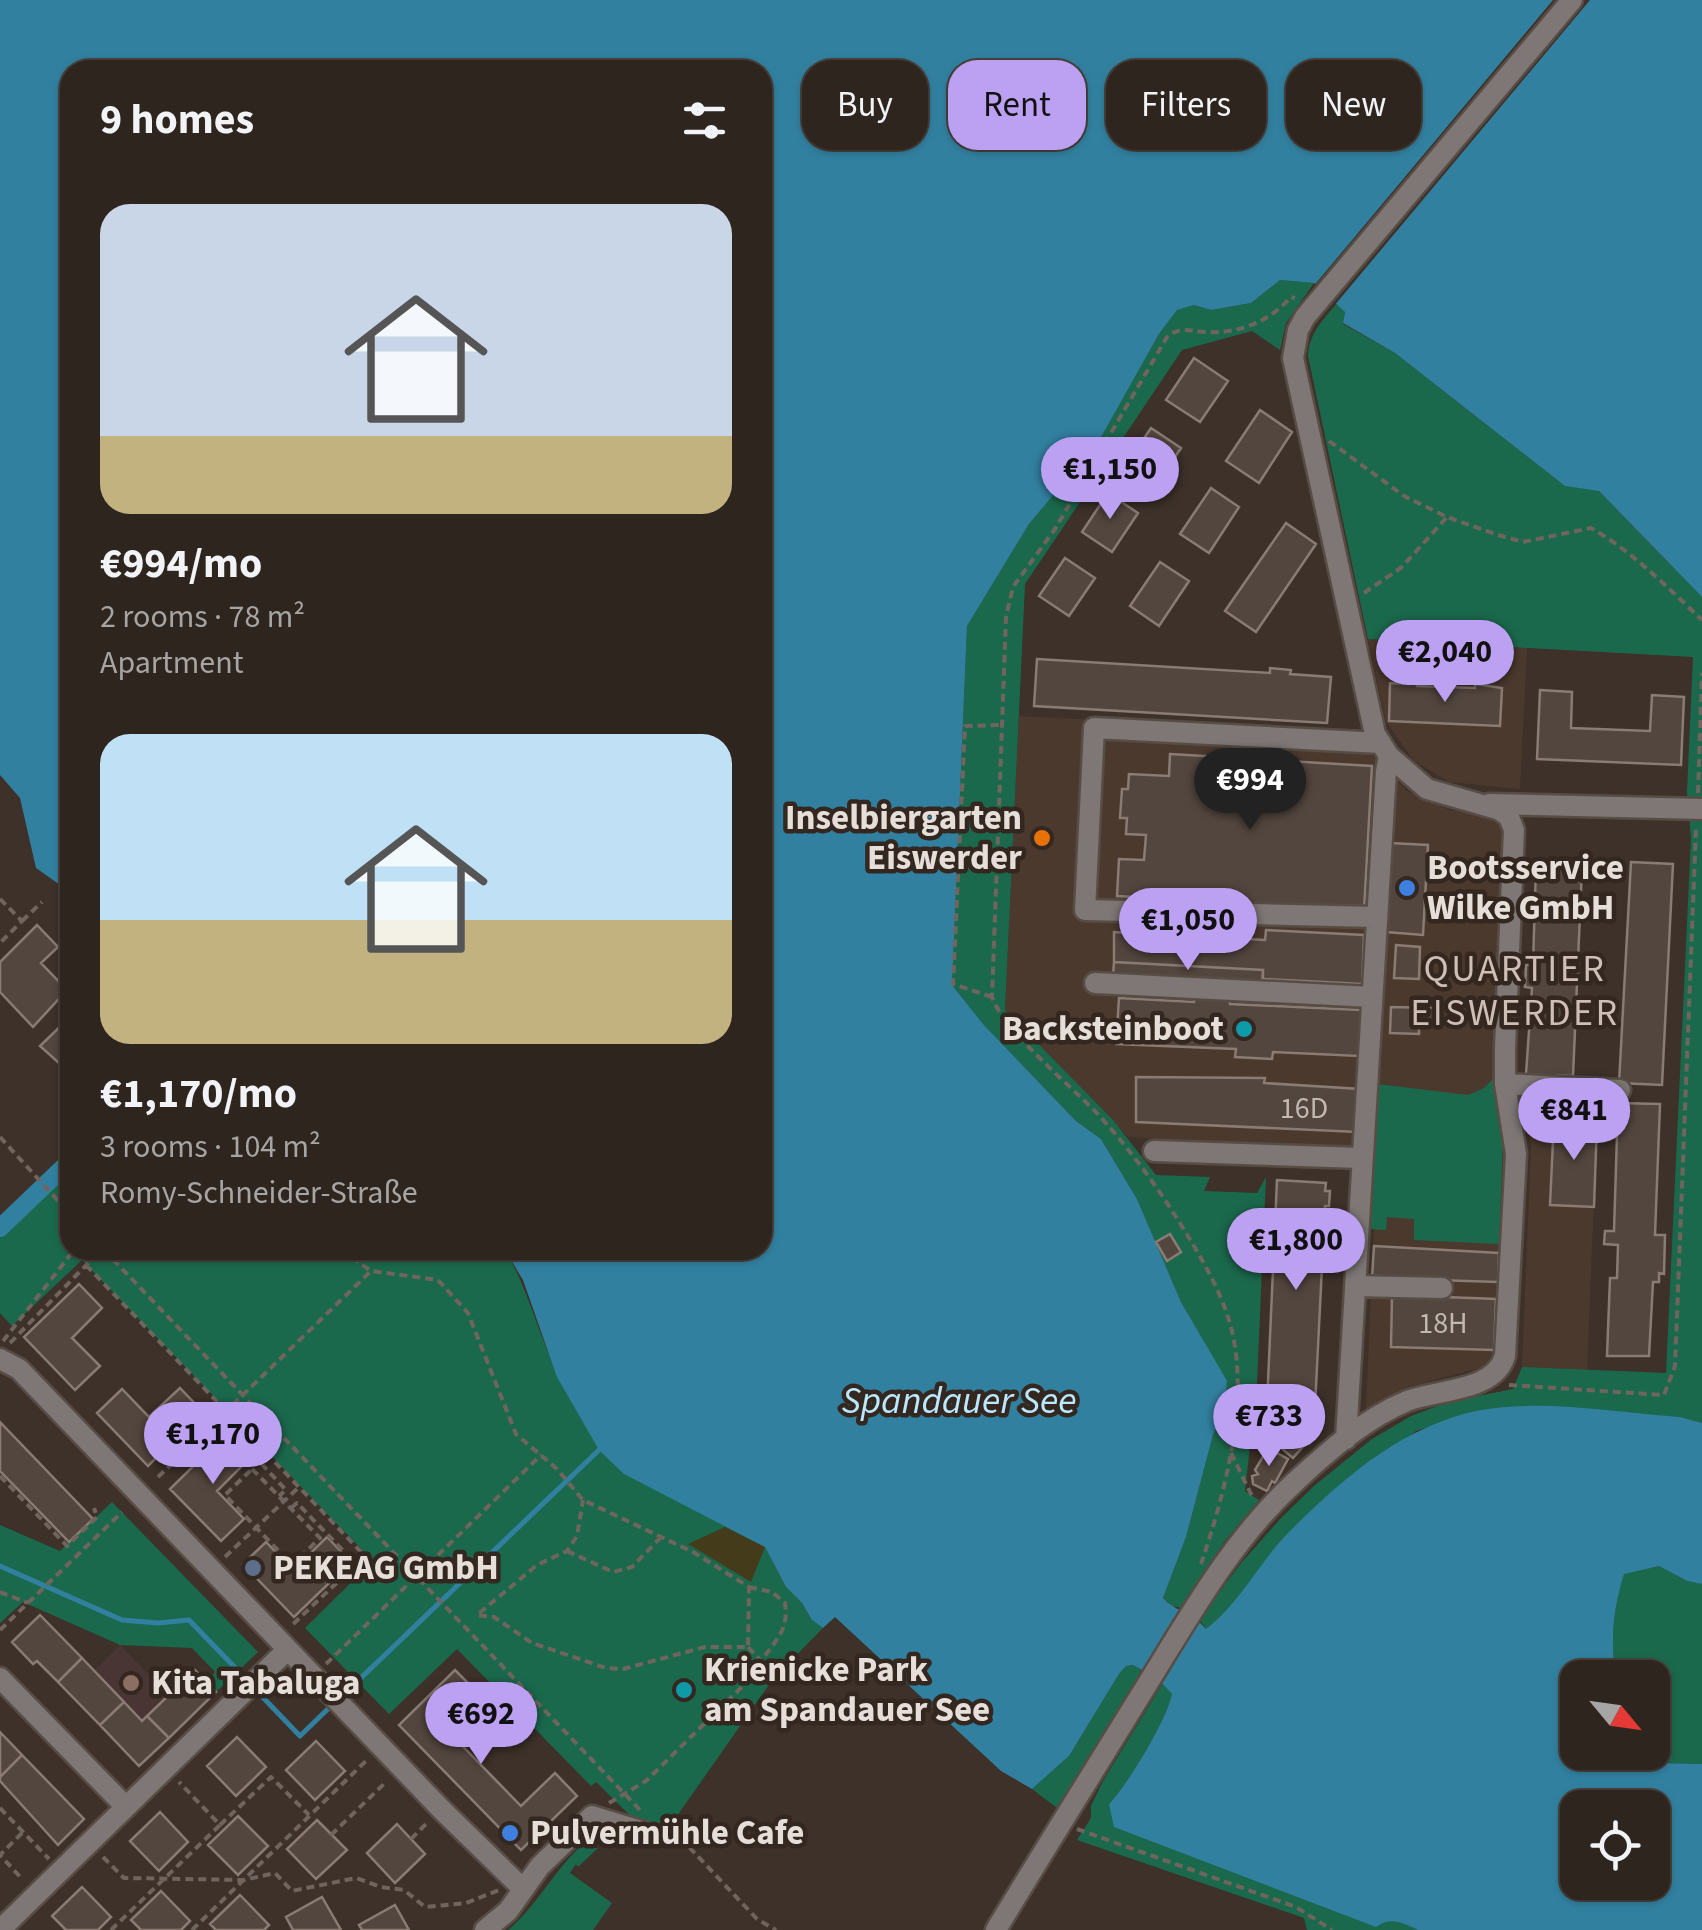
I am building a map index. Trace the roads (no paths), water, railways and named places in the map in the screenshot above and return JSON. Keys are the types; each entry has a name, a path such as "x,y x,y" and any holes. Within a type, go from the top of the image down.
{"street":[{"path":"1572,0 1322,296 1298,330 1293,358 1365,702 1385,750 1427,789 1488,804 1700,809"},
{"path":"1376,917 1084,910 1094,728 1385,750"},
{"path":"1346,1439 1385,750"},
{"path":"996,1930 1196,1606 1229,1555 1262,1516 1296,1480 1346,1439 1405,1402 1490,1379 1502,1368 1506,1356 1516,1154 1504,1048 1516,846 1509,817 1488,804"},
{"path":"1094,984 1372,998"},
{"path":"1506,1084 1620,1090"},
{"path":"1154,1152 1360,1158"},
{"path":"1355,1286 1442,1288"},
{"path":"0,1356 19,1368 210,1571 520,1886"},
{"path":"0,1930 263,1674 282,1644"},
{"path":"0,1678 126,1807"},
{"path":"484,1930 508,1911 520,1886 592,1816 641,1831"}],"water":[{"name":"Spandauer See","path":"0,0 1702,0 1702,597 1599,491 1565,486 1395,353 1343,323 1345,312 1314,283 1280,280 1251,303 1211,310 1194,305 1177,310 1159,334 1099,441 1029,524 967,626 952,985 984,1025 1076,1121 1101,1139 1137,1199 1181,1302 1227,1381 1224,1411 1213,1435 1186,1537 1163,1598 1206,1629 1230,1607 1279,1543 1332,1491 1377,1456 1426,1428 1481,1410 1529,1406 1680,1417 1702,1423 1702,1584 1687,1581 1659,1566 1624,1574 1614,1625 1614,1660 1560,1660 1560,1770 1670,1770 1670,1763 1702,1764 1702,1930 1418,1930 1392,1921 1376,1927 1114,1827 1109,1804 1145,1752 1172,1694 1159,1680 1133,1665 1119,1674 1069,1756 1032,1789 1001,1771 835,1617 823,1628 812,1620 786,1587 765,1547 624,1474 599,1450 557,1377 523,1280 511,1260 772,1260 772,60 60,60 60,885 36,868 20,798 0,775"}],"waterway":[{"path":"0,1228 60,1171"},
{"path":"341,1697 599,1450"},
{"path":"0,1566 122,1620 189,1620 246,1679"},
{"path":"253,1687 300,1736 333,1704"}],"place":[{"name":"Inselbiergarten Eiswerder","path":"1042,838"},
{"name":"Bootsservice Wilke GmbH","path":"1407,888"},
{"name":"Backsteinboot","path":"1244,1029"},
{"name":"PEKEAG GmbH","path":"253,1568"},
{"name":"Kita Tabaluga","path":"131,1683"},
{"name":"Krienicke Park am Spandauer See","path":"684,1690"},
{"name":"Pulvermühle Cafe","path":"510,1833"}],"district":[{"name":"QUARTIER EISWERDER","path":"1515,991"}]}
